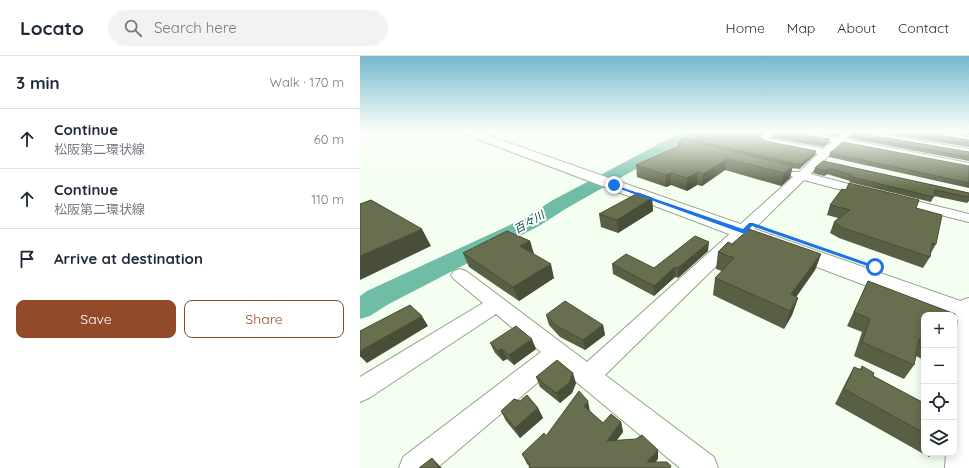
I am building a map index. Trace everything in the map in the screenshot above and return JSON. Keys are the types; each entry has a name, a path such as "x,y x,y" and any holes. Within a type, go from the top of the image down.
{"main road":[{"path":"525,151 748,228 969,308"},
{"path":"536,151 608,179"}],"street":[{"path":"801,151 821,158"},
{"path":"587,377 748,228 828,151"},
{"path":"892,151 969,166"},
{"path":"798,163 821,158 838,159"},
{"path":"782,171 969,218"},
{"path":"460,275 703,468"},
{"path":"360,390 497,304"},
{"path":"960,468 969,308"},
{"path":"414,468 557,352"}],"building":[{"path":"667,151 732,151 793,166 784,173 727,159 703,174 698,172 687,178 671,173 666,175 636,165"},
{"path":"742,151 816,151 800,165"},
{"path":"832,151 891,151 969,166 969,183 830,153"},
{"path":"938,151 969,152 969,157"},
{"path":"823,161 969,193 969,197 935,190 934,197 851,177 852,175 829,168 826,171 815,168"},
{"path":"849,183 919,200 916,208 942,215 936,244 932,243 930,257 843,228 834,222 850,210 830,205 842,189 846,190"},
{"path":"638,193 652,198 617,220 599,214"},
{"path":"371,200 422,229 360,256 360,204"},
{"path":"749,229 821,254 791,294 798,298 790,311 715,278 734,258 718,252 728,242 732,244"},
{"path":"507,231 530,241 520,246 551,264 513,287 463,253"},
{"path":"695,236 709,242 678,268 675,267 654,286 612,264 626,254 654,268"},
{"path":"868,281 950,312 921,312 921,340 919,339 914,365 862,342 870,319 854,312"},
{"path":"565,301 603,325 583,340 557,326 546,315"},
{"path":"410,305 422,316 360,351 360,331"},
{"path":"516,326 532,339 509,355 502,349 498,351 490,343"},
{"path":"557,360 573,373 569,383 556,393 536,377"},
{"path":"862,366 874,373 873,376 921,401 921,431 844,389 854,367 861,370"},
{"path":"579,391 588,401 584,406 603,423 611,414 621,422 607,441 636,439 642,435 658,450 647,462 667,462 671,466 670,468 529,468 530,464 522,454 544,433 546,436"},
{"path":"527,395 538,408 515,428 501,411 514,399 520,401"},
{"path":"432,458 439,468 419,468"}],"waterway":[{"name":"百々川","path":"360,309 377,298 532,222 560,204 656,151"}],"route":[{"path":"614,185 744,232 751,224 875,267"}]}
